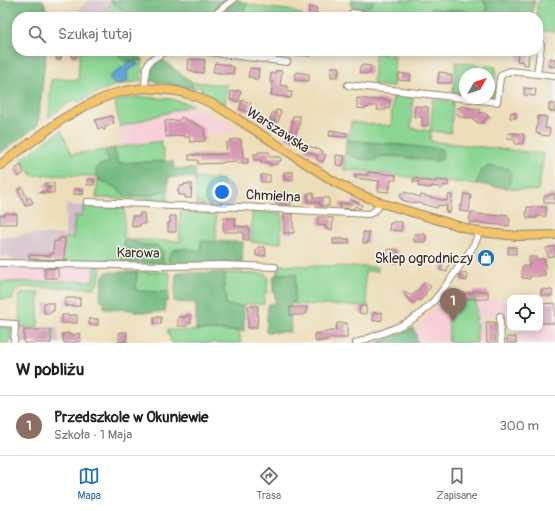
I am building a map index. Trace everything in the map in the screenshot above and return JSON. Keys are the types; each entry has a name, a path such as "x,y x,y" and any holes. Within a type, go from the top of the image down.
{"main road":[{"name":"Warszawska","path":"0,165 80,108 113,94 145,88 157,88 177,91 202,99 236,118 333,181 381,203 479,232 518,236 555,235"}],"street":[{"path":"217,12 233,0"},
{"path":"145,88 146,68 150,61 158,56"},
{"path":"238,56 287,62"},
{"path":"537,74 539,56"},
{"path":"348,85 497,102 500,78 502,74 510,71 555,76"},
{"name":"Chmielna","path":"88,202 169,206 241,207 369,214 378,208 381,203"},
{"path":"356,343 408,322 420,314 431,304 454,275 476,242 479,232"},
{"name":"Karowa","path":"0,263 168,266 224,265 275,267"},
{"path":"500,316 500,343"},
{"path":"0,324 15,324 14,343"}],"shaded area":[{"path":"89,0 109,0 112,2 103,12 80,12 79,9"},
{"path":"192,105 241,131 184,137 123,147 119,128"},
{"path":"66,205 84,206 82,217 75,217 74,238 63,262 13,261 8,255 0,257 0,237 12,237 23,234 65,235"},
{"path":"0,265 94,266 93,281 0,282"},
{"path":"543,299 555,299 555,343 521,343 520,331 543,331"},
{"path":"441,300 507,300 507,315 482,316 483,343 376,343 422,324 425,318"},
{"path":"20,327 58,327 59,343 19,343"}],"green space":[{"path":"0,0 43,0 47,12 12,12 12,56 45,56 38,125 0,153"},
{"path":"109,0 228,0 212,12 125,12"},
{"path":"236,0 248,4 243,12 222,12"},
{"path":"352,0 374,0 370,6 364,7 360,10 354,9 349,3"},
{"path":"374,0 483,0 487,10 486,12 377,12 360,10 364,7 370,6"},
{"path":"483,0 535,0 532,12 485,12 486,7"},
{"path":"539,0 555,0 555,32 543,30 543,12 537,12"},
{"path":"112,2 125,12 103,12"},
{"path":"248,4 291,10 294,12 243,12"},
{"path":"432,8 469,12 428,12"},
{"path":"80,56 119,56 125,62 128,60 143,60 141,81 112,86 78,102 75,99 49,117 51,80 78,80"},
{"path":"119,56 139,56 143,60 128,60 125,62"},
{"path":"375,56 395,56 393,87 373,85"},
{"path":"163,57 163,60 191,82 193,89 152,81 149,78 150,70"},
{"path":"456,62 496,67 495,81 495,68 459,68 459,94 453,93"},
{"path":"191,82 227,85 225,105 200,93 202,89 198,86 195,90 193,89"},
{"path":"393,95 413,97 411,128 430,131 433,99 453,102 451,133 431,131 430,141 544,154 538,191 508,188 510,180 509,169 487,166 481,172 476,184 344,170 345,152 360,159 390,156 439,160 441,149 348,140 348,131 350,131 351,122 391,126"},
{"path":"144,97 171,99 192,105 120,127 115,102 123,99"},
{"path":"61,130 72,154 105,150 109,163 103,164 96,170 98,176 32,175 21,160"},
{"path":"346,140 441,149 442,159 436,161 382,156 375,160 369,160 355,157 345,152"},
{"path":"161,141 165,161 118,163 114,148"},
{"path":"114,148 118,163 173,161 174,169 195,169 195,178 168,177 168,190 152,195 125,195 113,186 98,179 96,170 98,166 109,163 105,150"},
{"path":"486,166 509,169 511,173 508,188 476,184 481,171"},
{"path":"195,178 223,179 223,205 196,204"},
{"path":"98,179 113,186 125,195 152,195 168,190 167,204 158,203 153,199 96,198"},
{"path":"84,206 125,207 122,263 63,262 65,238 73,238 75,216 82,216"},
{"path":"180,212 216,212 216,242 201,242 201,250 199,252 187,248 174,250 168,258 170,263 163,263 162,250 156,245 143,245 131,240 180,241"},
{"path":"252,212 282,213 281,243 251,242"},
{"path":"124,239 139,244 160,247 163,255 163,263 122,263"},
{"path":"201,241 243,242 242,264 170,263 168,258 174,250 187,248 199,252 201,250"},
{"path":"278,265 378,267 378,271 365,271 365,287 368,306 294,304 296,274 278,274"},
{"path":"94,266 99,266 101,269 98,284 93,288 23,287 16,291 13,299 0,299 0,282 93,281"},
{"path":"107,272 137,272 136,291 169,292 168,301 165,301 165,312 134,312 134,310 104,309 104,300 100,300 103,276"},
{"path":"137,272 168,272 170,275 169,292 136,291"},
{"path":"179,272 227,273 225,276 224,293 226,294 226,305 244,306 244,331 196,330 196,303 174,301 176,275"},
{"path":"227,273 265,274 268,277 267,293 264,293 264,304 245,304 244,306 226,305 226,294 224,294 225,276"},
{"path":"276,274 296,274 294,304 290,304 291,332 266,332 268,304 275,304 273,277"},
{"path":"22,293 39,293 38,327 20,327 19,296"},
{"path":"476,300 477,343 449,343 448,301"},
{"path":"0,327 11,327 10,343 0,343"},
{"path":"413,328 416,334 417,343 376,343"},
{"path":"167,330 239,331 241,343 172,343"}],"water":[{"path":"129,62 137,62 138,65 127,71 127,82 115,85 109,77"}],"building":[{"path":"309,7 317,8 317,12 308,12"},
{"path":"56,56 61,56 61,59 56,59"},
{"path":"518,56 529,56 528,65 517,61"},
{"path":"550,58 555,59 555,67 549,66"},
{"path":"189,59 205,60 203,73 188,70"},
{"path":"215,63 234,67 233,74 213,72"},
{"path":"361,65 371,66 370,74 360,73 359,69"},
{"path":"331,67 339,67 338,77 331,77"},
{"path":"250,68 259,69 258,80 248,77"},
{"path":"275,71 282,71 280,85 287,86 287,92 292,92 291,98 271,95 273,82 270,82 271,73 275,74"},
{"path":"296,72 309,74 309,81 295,80 294,75"},
{"path":"439,72 452,75 452,83 438,83"},
{"path":"399,73 411,75 410,81 398,80"},
{"path":"524,88 536,89 535,96 524,95"},
{"path":"236,90 241,91 239,102 230,100 231,91 236,92"},
{"path":"357,98 390,101 389,109 386,108 386,110 377,110 378,106 369,106 368,108 365,107 365,109 357,108"},
{"path":"242,100 251,103 248,112 239,109"},
{"path":"549,104 555,104 555,112 549,111"},
{"path":"415,106 428,107 428,126 422,126 422,117 414,117"},
{"path":"461,106 479,109 480,113 485,113 489,117 484,120 484,123 477,123 477,121 474,121 474,118 459,117 459,114 455,111 458,107 461,108"},
{"path":"276,110 281,111 278,122 270,120 272,113 275,113"},
{"path":"511,112 516,113 516,118 510,118"},
{"path":"112,116 114,123 105,127 105,130 101,128 98,129 95,120"},
{"path":"293,116 300,116 299,129 297,129 294,141 286,139 289,130 291,130"},
{"path":"538,116 547,117 545,128 550,129 549,136 536,133"},
{"path":"181,117 204,128 205,141 190,142 189,137 184,137 184,135 166,137 165,121 180,120"},
{"path":"330,130 347,133 347,137 329,136"},
{"path":"508,133 524,134 523,144 515,144 515,139 507,138"},
{"path":"241,139 243,158 248,158 248,163 237,163 237,161 198,164 198,160 189,160 189,155 227,154 226,143 230,142 230,140"},
{"path":"306,145 323,151 322,153 326,155 323,162 316,159 318,156 304,150"},
{"path":"258,152 269,152 269,157 281,157 281,161 278,161 278,164 270,165 268,162 254,160 254,154 258,154"},
{"path":"336,155 345,156 343,166 336,165"},
{"path":"21,165 24,173 19,177 14,170"},
{"path":"284,172 293,172 293,180 284,180"},
{"path":"368,172 396,175 396,180 391,180 389,192 378,191 379,181 355,178 355,174 368,175"},
{"path":"261,175 270,175 270,182 261,182"},
{"path":"414,178 436,182 436,180 448,181 448,186 444,185 440,190 439,187 431,186 431,188 418,186 419,182 413,182"},
{"path":"87,179 95,179 94,185 87,185"},
{"path":"45,183 54,183 54,193 39,193 52,187 45,187"},
{"path":"184,184 192,184 191,198 185,198 185,195 179,195 179,192 177,191 179,186 184,186"},
{"path":"22,187 27,199 30,197 33,203 25,206 18,190"},
{"path":"73,189 83,189 83,195 73,194"},
{"path":"281,192 288,193 288,197 291,197 291,205 276,204 277,198 281,198"},
{"path":"404,192 420,197 421,195 447,201 448,195 452,195 450,213 446,212 447,206 438,205 437,208 402,200 402,198 400,198 401,193 403,194"},
{"path":"308,193 314,193 313,198 329,198 329,206 320,206 320,203 308,202"},
{"path":"464,194 471,195 469,212 460,211 460,205 462,206"},
{"path":"549,194 555,194 555,203 544,203 544,196 549,196"},
{"path":"353,200 362,205 360,209 355,206 354,209 340,208 340,203 352,204"},
{"path":"527,207 546,207 546,216 527,218"},
{"path":"471,212 477,214 508,215 508,219 510,219 509,226 469,222"},
{"path":"5,213 17,214 17,224 0,224 0,215 5,215"},
{"path":"140,213 144,213 145,224 132,227 132,216 140,216"},
{"path":"284,214 293,214 294,233 284,233"},
{"path":"170,216 176,216 176,232 168,232"},
{"path":"318,217 333,218 332,230 326,229 326,226 318,225"},
{"path":"224,218 235,218 235,226 249,227 249,240 243,240 243,232 224,232"},
{"path":"402,222 401,231 389,230 390,223"},
{"path":"363,232 369,232 368,243 363,243"},
{"path":"414,234 425,234 425,242 414,242"},
{"path":"59,238 65,238 64,260 29,259 29,255 50,256 50,254 53,254 54,241 59,241"},
{"path":"333,239 349,239 349,244 333,244"},
{"path":"555,246 554,256 548,257 546,248"},
{"path":"258,247 265,247 266,256 256,256 255,252"},
{"path":"508,247 516,247 516,254 508,254"},
{"path":"388,249 398,250 397,263 387,262 384,258 387,256"},
{"name":"Sklep ogrodniczy","path":"479,253 493,255 492,263 479,262"},
{"path":"529,257 545,259 545,276 530,276 530,279 522,278 522,266 529,266"},
{"path":"443,261 449,263 447,272 440,270"},
{"path":"45,268 58,269 58,278 45,278"},
{"path":"461,273 468,274 467,281 460,280"},
{"path":"425,282 431,287 420,301 418,299 413,304 402,291 412,296"},
{"path":"541,289 552,290 552,296 541,295"},
{"path":"473,291 488,291 488,299 455,299 455,295 462,295 462,293 473,293"},
{"path":"65,298 80,298 80,306 65,306"},
{"path":"44,303 54,303 54,311 51,311 51,313 44,313"},
{"path":"555,303 555,323 543,323 543,304"},
{"path":"248,306 258,306 257,328 248,328"},
{"path":"360,306 366,306 366,314 359,313"},
{"path":"290,307 307,307 306,314 290,315"},
{"path":"382,312 382,320 373,321 373,313"},
{"path":"62,315 77,315 77,323 62,323"},
{"path":"186,315 191,315 191,323 187,323 187,326 178,326 178,317 186,317"},
{"path":"154,317 161,317 161,324 154,324"},
{"path":"89,319 98,319 98,325 89,325"},
{"path":"486,322 495,322 495,343 487,343"},
{"path":"337,323 347,323 347,338 331,338 316,342 314,334 336,330"},
{"path":"24,330 51,330 51,343 24,343"},
{"path":"119,332 127,332 126,342 119,342"},
{"path":"69,333 69,335 73,335 79,333 81,341 64,343 62,334"},
{"path":"507,337 516,337 516,343 507,343"}],"place":[{"name":"Sklep ogrodniczy","path":"486,258"},
{"name":"Przedszkole w Okuniewie","path":"453,321"}]}
